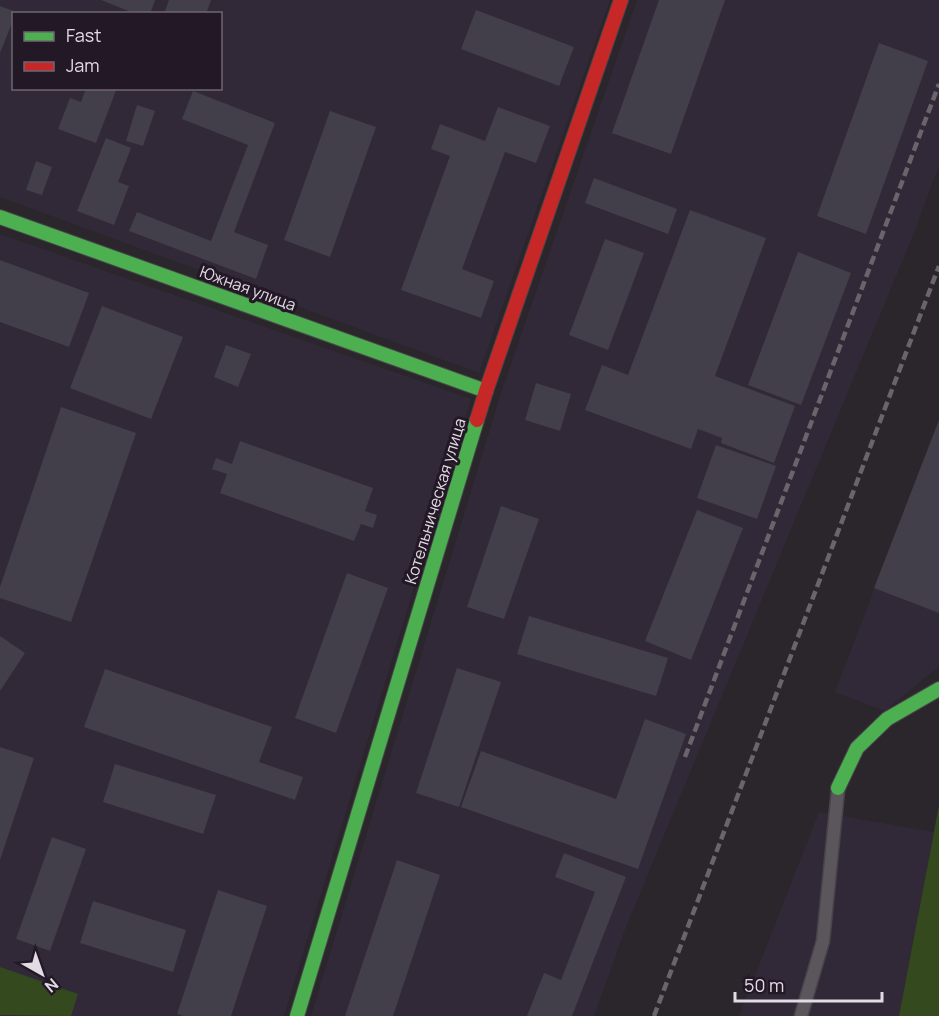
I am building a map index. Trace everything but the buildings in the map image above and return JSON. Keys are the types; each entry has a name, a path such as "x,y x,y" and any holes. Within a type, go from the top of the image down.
{"street":[{"name":"Котельническая улица","path":"297,1016 486,391 621,0"},
{"name":"Южная улица","path":"0,217 486,391"},
{"path":"838,788 857,748 887,719 939,689"}],"lane":[{"path":"801,1016 823,941 838,788"}],"shaded area":[{"path":"0,0 610,0 479,373 0,197"},
{"path":"637,0 939,0 939,165 914,233 626,927 594,1016 311,1016 501,393"},
{"path":"0,234 471,399 284,1016 0,1016"},
{"path":"939,420 939,666 885,711 835,692"},
{"path":"819,812 934,832 899,1016 739,1016"}],"green space":[{"path":"939,805 939,1016 899,1016 934,832"},
{"path":"0,967 78,994 71,1016 0,1015"}],"railway":[{"path":"685,757 939,84"},
{"path":"654,1016 939,266"}],"traffic: fast":[{"path":"0,217 486,391"},
{"path":"297,1016 477,420"},
{"path":"838,788 857,748 887,719 939,689"}],"traffic: jam":[{"path":"477,420 621,0"}]}
